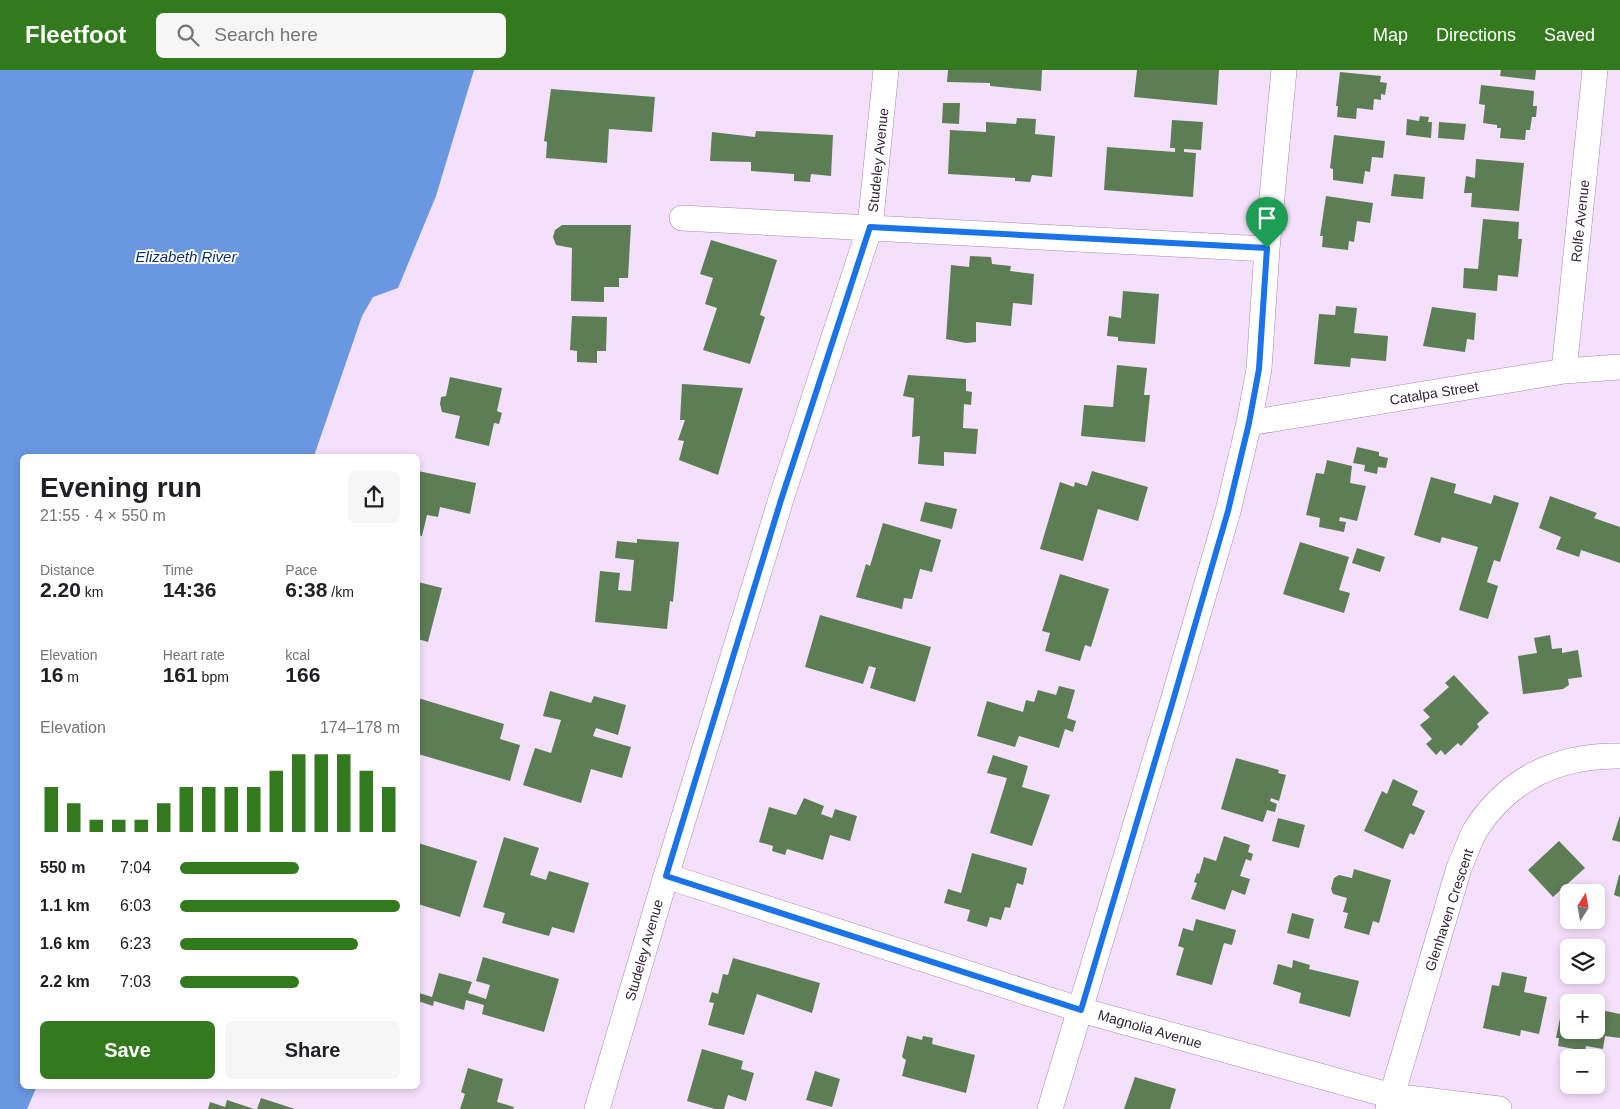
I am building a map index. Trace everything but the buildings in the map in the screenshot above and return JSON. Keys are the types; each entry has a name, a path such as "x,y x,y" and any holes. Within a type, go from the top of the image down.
{"street":[{"name":"Studeley Avenue","path":"597,1109 781,500 870,227 886,70"},
{"path":"1050,1109 1228,511 1249,423 1259,369 1267,248 1284,70"},
{"name":"Rolfe Avenue","path":"1564,371 1595,70"},
{"path":"682,218 1267,248"},
{"name":"Catalpa Street","path":"1249,423 1564,371 1620,367"},
{"name":"Glenhaven Crescent","path":"1390,1103 1460,868 1475,831 1493,806 1537,771 1564,762 1596,756 1620,756"},
{"name":"Magnolia Avenue","path":"666,876 1081,1010 1390,1103 1499,1109"}],"water":[{"name":"Elizabeth River","path":"0,70 474,70 436,196 398,288 373,297 362,316 315,454 20,454 20,1089 36,1089 27,1109 0,1109"}],"route":[{"path":"870,227 1267,248 1259,369 1249,423 1228,511 1081,1010 666,876 781,500 870,227"}]}
